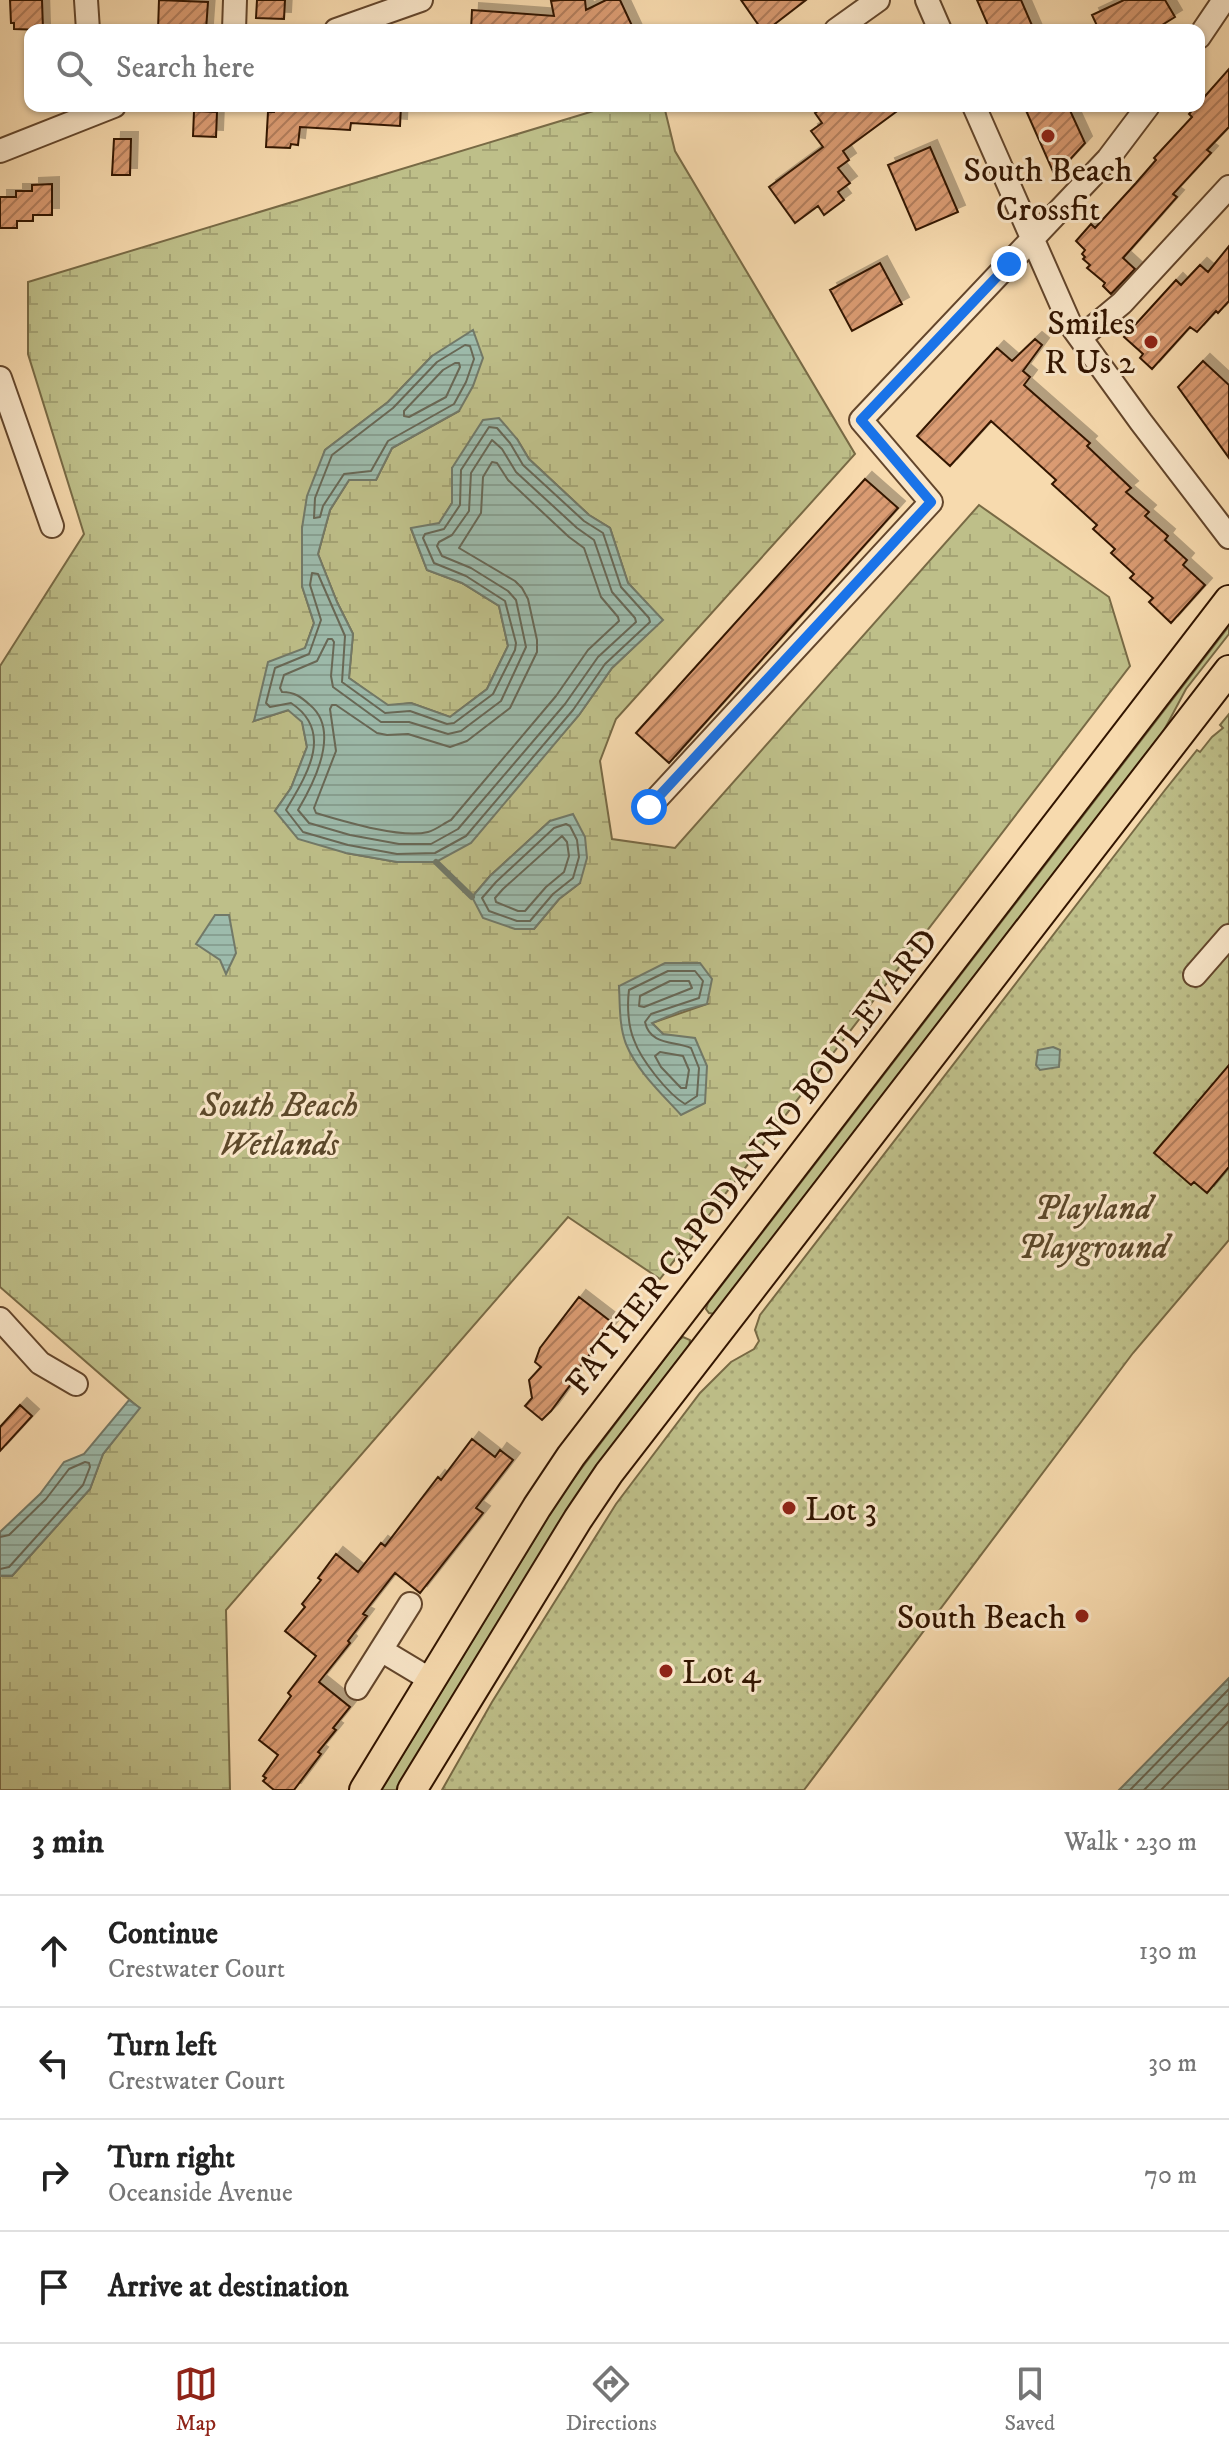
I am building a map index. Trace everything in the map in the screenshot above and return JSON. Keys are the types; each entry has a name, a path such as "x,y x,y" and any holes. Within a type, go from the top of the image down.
{"main road":[{"name":"FATHER CAPODANNO BOULEVARD","path":"364,1790 545,1494 590,1430 1229,600"},
{"path":"412,1790 609,1473 1229,670"}],"street":[{"path":"86,0 88,24"},
{"path":"234,24 235,0"},
{"path":"353,24 421,0"},
{"path":"844,24 878,0"},
{"path":"927,0 937,24"},
{"path":"1205,26 1217,4"},
{"path":"0,151 91,112"},
{"path":"977,112 1070,324 1229,537"},
{"path":"649,807 931,502 861,420 1108,159 1143,112"},
{"path":"1080,338 1122,303 1229,187"},
{"path":"0,378 52,526"},
{"path":"1195,975 1229,936"},
{"path":"0,1319 40,1363 76,1384"},
{"path":"357,1688 410,1604"},
{"path":"381,1650 431,1680"}],"green space":[{"name":"South Beach Wetlands","path":"590,112 665,112 675,151 855,454 616,719 600,761 612,839 675,848 979,505 1109,597 1130,666 660,1279 568,1217 226,1610 230,1790 0,1790 0,1576 12,1576 90,1489 103,1454 139,1408 0,1287 0,666 84,534 28,354 28,282","holes":["432,356 459,411 392,448 376,480 349,480 330,510 318,554 353,634 349,678 388,706 411,703 450,717 487,689 508,646 499,606 462,583 427,570 411,529 439,524 452,503 452,468 517,439 529,459 589,515 610,528 628,583 662,620 612,668 579,715 531,770 436,862 397,862 346,853 275,811 291,788 307,747 302,721 289,710 254,721 305,648 314,623 302,586 302,528 325,450 388,402","550,821 580,883 559,899 534,929 516,929 472,897 490,876","619,986 707,1004 652,1023 663,1034 626,1043"]},
{"path":"1229,626 1229,634 1186,689 1162,734 715,1314 709,1313 706,1309 708,1303"},
{"name":"South Beach","path":"1229,714 1229,1240 1133,1353 804,1790 442,1790 492,1702 616,1504 700,1393 731,1362 754,1349 759,1341 755,1330 760,1315 1165,790 1197,750 1200,752 1223,728 1220,725"},
{"path":"683,1337 690,1340 689,1348 570,1507 396,1790 381,1790 562,1494"}],"water":[{"path":"473,330 483,358 473,386 459,411 392,448 376,480 349,480 330,510 318,554 353,634 349,678 388,705 411,703 450,717 487,689 508,646 499,606 462,583 427,570 411,528 439,523 452,503 452,468 483,420 499,418 529,459 589,515 610,528 628,583 663,620 612,668 579,715 471,843 436,862 397,862 346,853 298,839 275,811 291,788 307,747 302,722 288,710 254,721 268,662 305,648 314,623 302,586 302,528 307,496 325,450 388,402 432,356"},
{"path":"573,814 585,837 587,858 580,883 559,899 534,929 515,929 483,918 472,897 490,876 550,821"},
{"path":"215,915 229,915 236,953 226,974 220,960 196,944"},
{"path":"665,963 700,963 712,979 707,1004 652,1023 663,1034 695,1038 707,1066 705,1103 681,1115 637,1064 626,1044 621,1022 619,986"},
{"path":"1053,1047 1060,1050 1059,1067 1040,1070 1036,1065 1038,1050"},
{"path":"129,1400 140,1408 103,1454 90,1489 12,1576 0,1576 0,1532 40,1494 64,1462 84,1454"},
{"path":"1229,1678 1229,1790 1119,1790 1122,1787"}],"building":[{"path":"10,0 42,0 43,24 24,24 24,29 14,29 14,23 11,23"},
{"path":"159,0 208,2 206,24 158,24"},
{"path":"257,0 285,0 284,19 256,18"},
{"path":"585,0 586,10 606,0 620,0 631,24 471,24 472,10 554,16 551,1"},
{"path":"741,0 806,0 775,24 758,24"},
{"path":"977,0 1021,0 1031,24 987,24"},
{"path":"1124,0 1165,0 1175,17 1164,24 1096,24 1092,15"},
{"path":"1229,69 1229,127 1207,150 1211,153 1173,194 1177,197 1123,258 1135,269 1111,294 1103,286 1105,283 1087,268 1090,265 1082,254 1085,250 1076,241 1091,224 1095,228 1136,183 1156,160 1154,158 1192,117 1191,112 1205,112 1205,96"},
{"path":"194,112 217,112 216,137 193,136"},
{"path":"268,112 401,112 400,126 351,123 350,130 300,127 298,145 291,144 290,148 266,147"},
{"path":"896,112 843,151 849,160 838,168 850,183 838,192 844,200 824,215 818,206 795,223 769,187 823,147 811,131 822,123 815,113"},
{"path":"1027,112 1071,112 1085,143 1055,176"},
{"path":"114,139 131,139 130,175 112,175"},
{"path":"930,147 958,212 916,230 888,165"},
{"path":"52,184 52,215 33,215 33,221 17,221 17,228 0,228 0,197 16,197 16,191 32,191 32,185"},
{"path":"1229,246 1229,301 1197,332 1190,327 1152,369 1140,358 1143,354 1124,337 1176,280 1181,285 1200,265 1208,272"},
{"path":"880,263 902,304 852,331 830,290"},
{"path":"1035,339 1042,345 1023,371 1030,377 1024,385 1090,443 1087,446 1131,488 1126,492 1149,512 1145,516 1168,536 1165,540 1187,560 1183,565 1205,585 1171,623 1149,602 1153,598 1130,578 1134,574 1111,553 1115,549 1093,529 1097,525 1052,484 1056,480 991,421 950,466 917,436 997,348 1012,361"},
{"path":"1203,361 1229,385 1229,458 1178,387"},
{"path":"865,479 898,508 669,763 636,733"},
{"path":"1229,1065 1229,1167 1207,1193 1194,1182 1191,1185 1154,1153"},
{"path":"579,1297 614,1324 542,1420 525,1406 532,1398 529,1380 541,1367 535,1362 540,1348"},
{"path":"20,1405 32,1416 0,1451 0,1427"},
{"path":"472,1439 495,1457 500,1450 513,1460 476,1508 483,1513 420,1593 395,1573 363,1614 367,1616 348,1641 350,1643 319,1682 350,1707 294,1790 274,1790 263,1781 266,1778 263,1776 278,1755 259,1740 316,1656 285,1631 305,1607 302,1604 336,1554 358,1572 381,1543 385,1546 438,1477 441,1480"}],"waterway":[{"path":"436,862 472,897"}],"place":[{"name":"South Beach Crossfit","path":"1048,136"},
{"name":"Smiles R Us 2","path":"1151,342"},
{"name":"Lot 3","path":"789,1508"},
{"name":"South Beach","path":"1082,1616"},
{"name":"Lot 4","path":"666,1671"}],"route":[{"path":"649,807 931,502 861,420 1009,264"}],"park label":[{"name":"Playland Playground","path":"1093,1226"}]}
